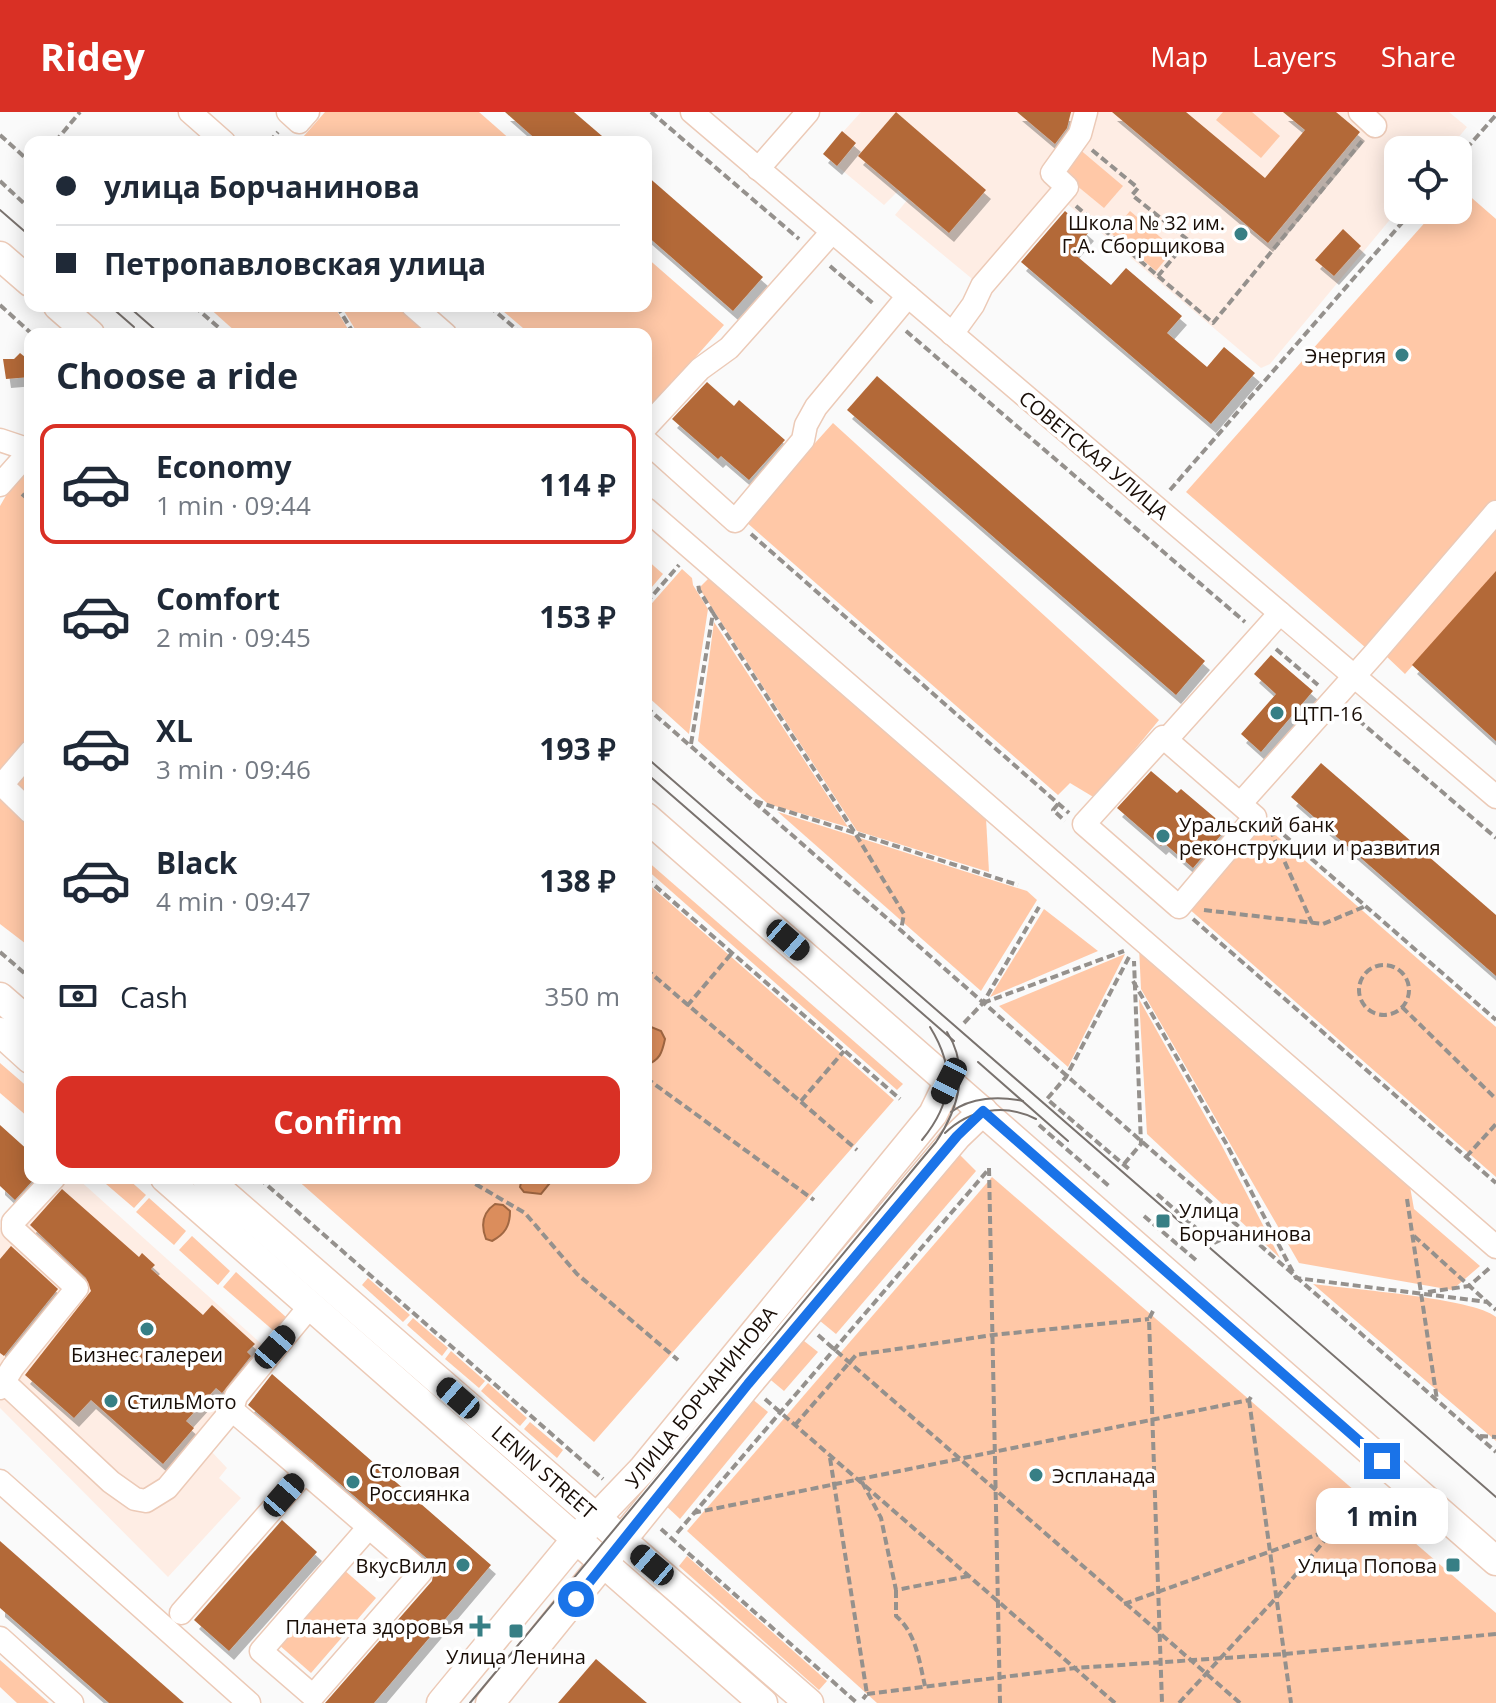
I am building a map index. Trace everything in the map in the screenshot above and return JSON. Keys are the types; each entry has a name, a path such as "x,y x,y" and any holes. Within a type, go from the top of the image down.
{"main road":[{"path":"0,256 24,277"},
{"path":"65,312 83,328"},
{"path":"652,822 1496,1561"},
{"path":"0,997 24,1018"},
{"path":"0,1032 24,1054"},
{"name":"УЛИЦА БОРЧАНИНОВА","path":"441,1703 577,1538 642,1470 933,1114 949,1081"},
{"name":"УЛИЦА БОРЧАНИНОВА","path":"493,1702 748,1384 957,1136 983,1111"},
{"name":"LENIN STREET","path":"172,1184 763,1703"},
{"name":"LENIN STREET","path":"213,1184 809,1703"}],"street":[{"path":"190,112 217,136"},
{"path":"285,120 299,122 308,112"},
{"name":"СОВЕТСКАЯ УЛИЦА","path":"692,112 1496,797"},
{"path":"758,169 808,112"},
{"path":"952,334 973,305 982,286 1067,187 1052,173 1078,138 1086,112"},
{"path":"652,421 700,369 729,348 832,232"},
{"path":"652,446 735,521 803,440 806,425 816,407 908,296"},
{"path":"420,312 438,328"},
{"path":"0,440 24,448"},
{"path":"0,485 24,457"},
{"path":"1241,803 1496,512"},
{"path":"652,514 1496,1247"},
{"path":"1167,739 1280,613"},
{"path":"1163,737 1167,739 1255,817 1179,907 1084,824 1163,737"},
{"path":"24,759 1,784 24,806"},
{"path":"47,1184 7,1220 77,1288 2,1385 111,1482 135,1499 146,1501 167,1488 232,1410 236,1396 311,1305"},
{"path":"232,1410 305,1472 369,1527 421,1572 313,1696 261,1651 369,1527"},
{"path":"181,1613 305,1472"},
{"path":"0,1481 249,1703"},
{"path":"0,1638 72,1703"},
{"path":"464,1675 493,1702"}],"path":[{"path":"60,136 80,112"},
{"path":"651,112 1496,838"},
{"path":"1472,142 1496,115"},
{"path":"1062,194 1213,323 1367,119"},
{"path":"0,135 24,157"},
{"path":"1078,138 1138,188 1132,195 1188,240 1158,276"},
{"path":"0,181 24,203"},
{"path":"1155,507 1401,224"},
{"path":"0,305 25,328"},
{"path":"201,312 221,328"},
{"path":"496,312 515,328"},
{"path":"735,521 1084,824"},
{"path":"652,596 693,549"},
{"path":"693,549 699,590 904,914 901,930"},
{"path":"691,746 713,613"},
{"path":"652,712 1496,1452"},
{"path":"753,801 1018,885"},
{"path":"1312,923 1266,819 1496,1020"},
{"path":"652,884 900,1099"},
{"path":"1179,907 1323,924 1366,906"},
{"path":"964,1023 983,1003 1039,907"},
{"path":"1179,907 1496,1183"},
{"path":"983,1003 1134,947"},
{"path":"1124,1164 1141,1144 1134,947"},
{"path":"1130,1170 1047,1099 1066,1077 1134,947"},
{"path":"0,952 24,973"},
{"path":"687,1007 732,953"},
{"path":"1386,965 1402,972 1408,989 1402,1007 1383,1015 1374,1015 1366,1010 1359,994 1363,977 1369,970 1386,965"},
{"path":"652,975 857,1150"},
{"path":"1133,981 1227,1145 1296,1278"},
{"path":"1402,1007 1496,1099"},
{"path":"801,1101 844,1051"},
{"path":"652,1082 814,1200"},
{"path":"1030,1119 1109,1186"},
{"path":"1466,1157 1496,1124"},
{"path":"1401,1165 1437,1401"},
{"path":"677,1533 989,1168 1000,1703"},
{"path":"266,1184 605,1480"},
{"path":"475,1184 525,1213 577,1274 678,1360"},
{"path":"1157,1194 1196,1228"},
{"path":"1144,1216 1197,1261"},
{"path":"1214,1243 1241,1229"},
{"path":"1413,1234 1496,1310"},
{"path":"1421,1293 1469,1286 1482,1277"},
{"path":"1296,1278 1487,1302"},
{"path":"1153,1311 1149,1319 1162,1703"},
{"path":"795,1425 856,1355 993,1335 1149,1319"},
{"path":"801,1321 1240,1703"},
{"path":"748,1384 1115,1703"},
{"path":"693,1513 1250,1398 1291,1703"},
{"path":"1477,1436 1496,1437"},
{"path":"830,1455 865,1696 1075,1668 1191,1662 1496,1634"},
{"path":"860,1479 881,1518 896,1590 896,1616 907,1625 925,1686"},
{"path":"1124,1604 1385,1509"},
{"path":"1179,1703 1276,1598 1336,1527"},
{"path":"673,1539 857,1703"},
{"path":"896,1590 969,1576"}],"shaded area":[{"path":"325,112 479,112 506,136 304,136"},
{"name":"Школа № 32 им. Г.А. Сборщикова","path":"861,112 1449,112 1467,127 1460,136 1384,136 1386,224 1270,364 1261,368 1065,202 988,292 895,215 908,199 899,190 884,205 837,166 856,144 843,132"},
{"path":"1223,112 1252,112 1280,136 1261,158 1216,120"},
{"path":"1078,148 1123,186 1104,208 1059,171"},
{"name":"Энергия","path":"1472,198 1496,219 1496,741 1413,665 1405,674 1386,656 1381,661 1186,492 1424,224 1472,224"},
{"path":"1130,211 1174,249 1156,271 1111,233"},
{"path":"652,262 724,325 652,406 652,328 523,328 504,312 652,312"},
{"path":"214,312 338,312 347,328 232,328"},
{"path":"345,312 407,312 426,328 354,328"},
{"path":"833,423 1159,720 1095,798 1070,783 1058,795 745,521"},
{"path":"24,470 24,942 0,924 0,506"},
{"path":"652,564 663,574 652,587"},
{"path":"682,569 692,578 708,609 689,734 652,700 652,603"},
{"path":"711,576 986,818 989,872 857,831 699,588"},
{"path":"714,622 848,827 768,804 698,741"},
{"path":"778,812 1027,891 1037,900 981,991"},
{"path":"1262,823 1496,1027 1496,1177 1188,908"},
{"path":"652,865 903,1084 897,1090 652,874"},
{"path":"652,887 894,1100 594,1442 302,1184 652,1184"},
{"path":"1044,909 1098,951 990,997"},
{"path":"1139,947 1409,1181 1414,1209 1480,1266 1452,1290 1299,1263 1141,989"},
{"path":"1125,954 1068,1067 999,1006"},
{"path":"1139,999 1222,1146 1280,1258 1147,1134"},
{"path":"652,1027 661,1031 665,1039 660,1055 654,1061"},
{"path":"0,1063 24,1084 24,1114 0,1093"},
{"path":"960,1155 976,1171 836,1334 814,1316 949,1158"},
{"name":"Эспланада","path":"992,1177 1496,1613 1496,1703 877,1703 687,1531"},
{"path":"40,1184 84,1184 267,1349 211,1451 227,1468 219,1478 241,1498 168,1577 0,1408 0,1228"},
{"path":"106,1184 134,1184 146,1195 134,1208"},
{"path":"521,1184 549,1184 541,1194 524,1192"},
{"path":"149,1198 186,1231 174,1245 136,1212"},
{"path":"495,1204 503,1205 510,1211 510,1216 506,1229 492,1241 486,1239 483,1225 487,1211"},
{"path":"192,1236 230,1271 218,1285 179,1250"},
{"path":"236,1272 287,1318 275,1332 223,1287"},
{"path":"368,1278 410,1315 403,1322 362,1285"},
{"path":"1313,1284 1438,1300 1483,1310 1496,1317 1496,1441"},
{"path":"413,1318 448,1348 442,1356 407,1325"},
{"path":"799,1337 818,1352 784,1391 766,1376"},
{"path":"451,1351 485,1381 479,1388 445,1359"},
{"path":"488,1383 527,1418 520,1426 481,1391"},
{"path":"751,1398 768,1412 680,1519 664,1504"},
{"path":"530,1422 563,1450 557,1458 524,1429"},
{"path":"687,1556 827,1681 819,1690 679,1566"},
{"path":"343,1569 376,1598 311,1673 278,1644"},
{"path":"0,1660 49,1703 17,1703 0,1687"}],"building":[{"path":"505,112 574,112 602,136 532,136"},
{"path":"896,112 986,190 949,233 858,156"},
{"path":"1017,112 1071,112 1067,128 1055,144"},
{"path":"1112,112 1186,112 1265,178 1305,130 1283,112 1336,112 1360,132 1268,243"},
{"path":"842,131 856,143 837,166 823,154"},
{"path":"652,180 763,277 733,311 652,240"},
{"path":"1065,211 1089,232 1072,252 1111,285 1126,268 1182,316 1167,333 1207,367 1224,347 1255,373 1211,424 1021,262"},
{"path":"1343,229 1361,246 1334,276 1315,260"},
{"path":"20,353 24,356 24,378 6,379 3,359 14,359"},
{"path":"877,376 1205,661 1176,695 847,410"},
{"path":"707,382 734,406 739,400 785,440 749,480 721,456 718,459 672,419"},
{"path":"1496,571 1496,741 1412,665"},
{"name":"ЦТП-16","path":"1271,655 1313,691 1261,752 1241,734 1276,694 1254,674"},
{"path":"1321,763 1496,915 1496,976 1291,797"},
{"path":"1151,771 1177,793 1181,789 1227,828 1193,868 1164,843 1161,846 1117,808"},
{"path":"0,1125 24,1147 24,1184 30,1184 15,1200 0,1186"},
{"name":"Бизнес галереи","path":"62,1189 139,1257 142,1253 155,1265 151,1269 203,1315 212,1305 255,1344 247,1352 251,1356 222,1393 216,1388 186,1421 194,1428 163,1464 91,1400 74,1418 25,1375 91,1291 86,1278 30,1225"},
{"path":"11,1246 58,1289 4,1356 0,1353 0,1259"},
{"path":"272,1374 491,1565 374,1703 325,1703 432,1581 434,1568 430,1561 248,1405"},
{"path":"282,1520 317,1552 229,1651 194,1620"},
{"path":"0,1541 184,1703 109,1703 0,1608"},
{"path":"596,1659 647,1703 558,1703"}],"tram line":[{"path":"0,210 24,231"},
{"path":"117,312 134,327"},
{"path":"135,312 153,328"},
{"path":"652,762 1496,1497"},
{"path":"652,778 954,1041"},
{"path":"922,1140 940,1112 947,1085 944,1057 930,1027"},
{"path":"470,1703 936,1142 951,1116 959,1088 958,1060 947,1032"},
{"path":"978,1062 1068,1141"},
{"path":"951,1112 967,1103 986,1099 1023,1101"},
{"path":"945,1133 965,1118 988,1111 1012,1111 1036,1119"}],"place":[{"name":"Школа № 32 им. Г.А. Сборщикова","path":"1241,234"},
{"name":"Энергия","path":"1402,355"},
{"name":"ЦТП-16","path":"1277,713"},
{"name":"Уральский банк реконструкции и развития","path":"1163,836"},
{"name":"Улица Борчанинова","path":"1163,1221"},
{"name":"Бизнес галереи","path":"147,1329"},
{"name":"СтильМото","path":"111,1401"},
{"name":"Эспланада","path":"1036,1475"},
{"name":"Столовая Россиянка","path":"353,1482"},
{"name":"ВкусВилл","path":"463,1565"},
{"name":"Улица Попова","path":"1453,1565"},
{"name":"Планета здоровья","path":"480,1626"},
{"name":"Улица Ленина","path":"516,1631"}],"route":[{"path":"576,1599 838,1276 957,1136 983,1111 1382,1461"}]}
